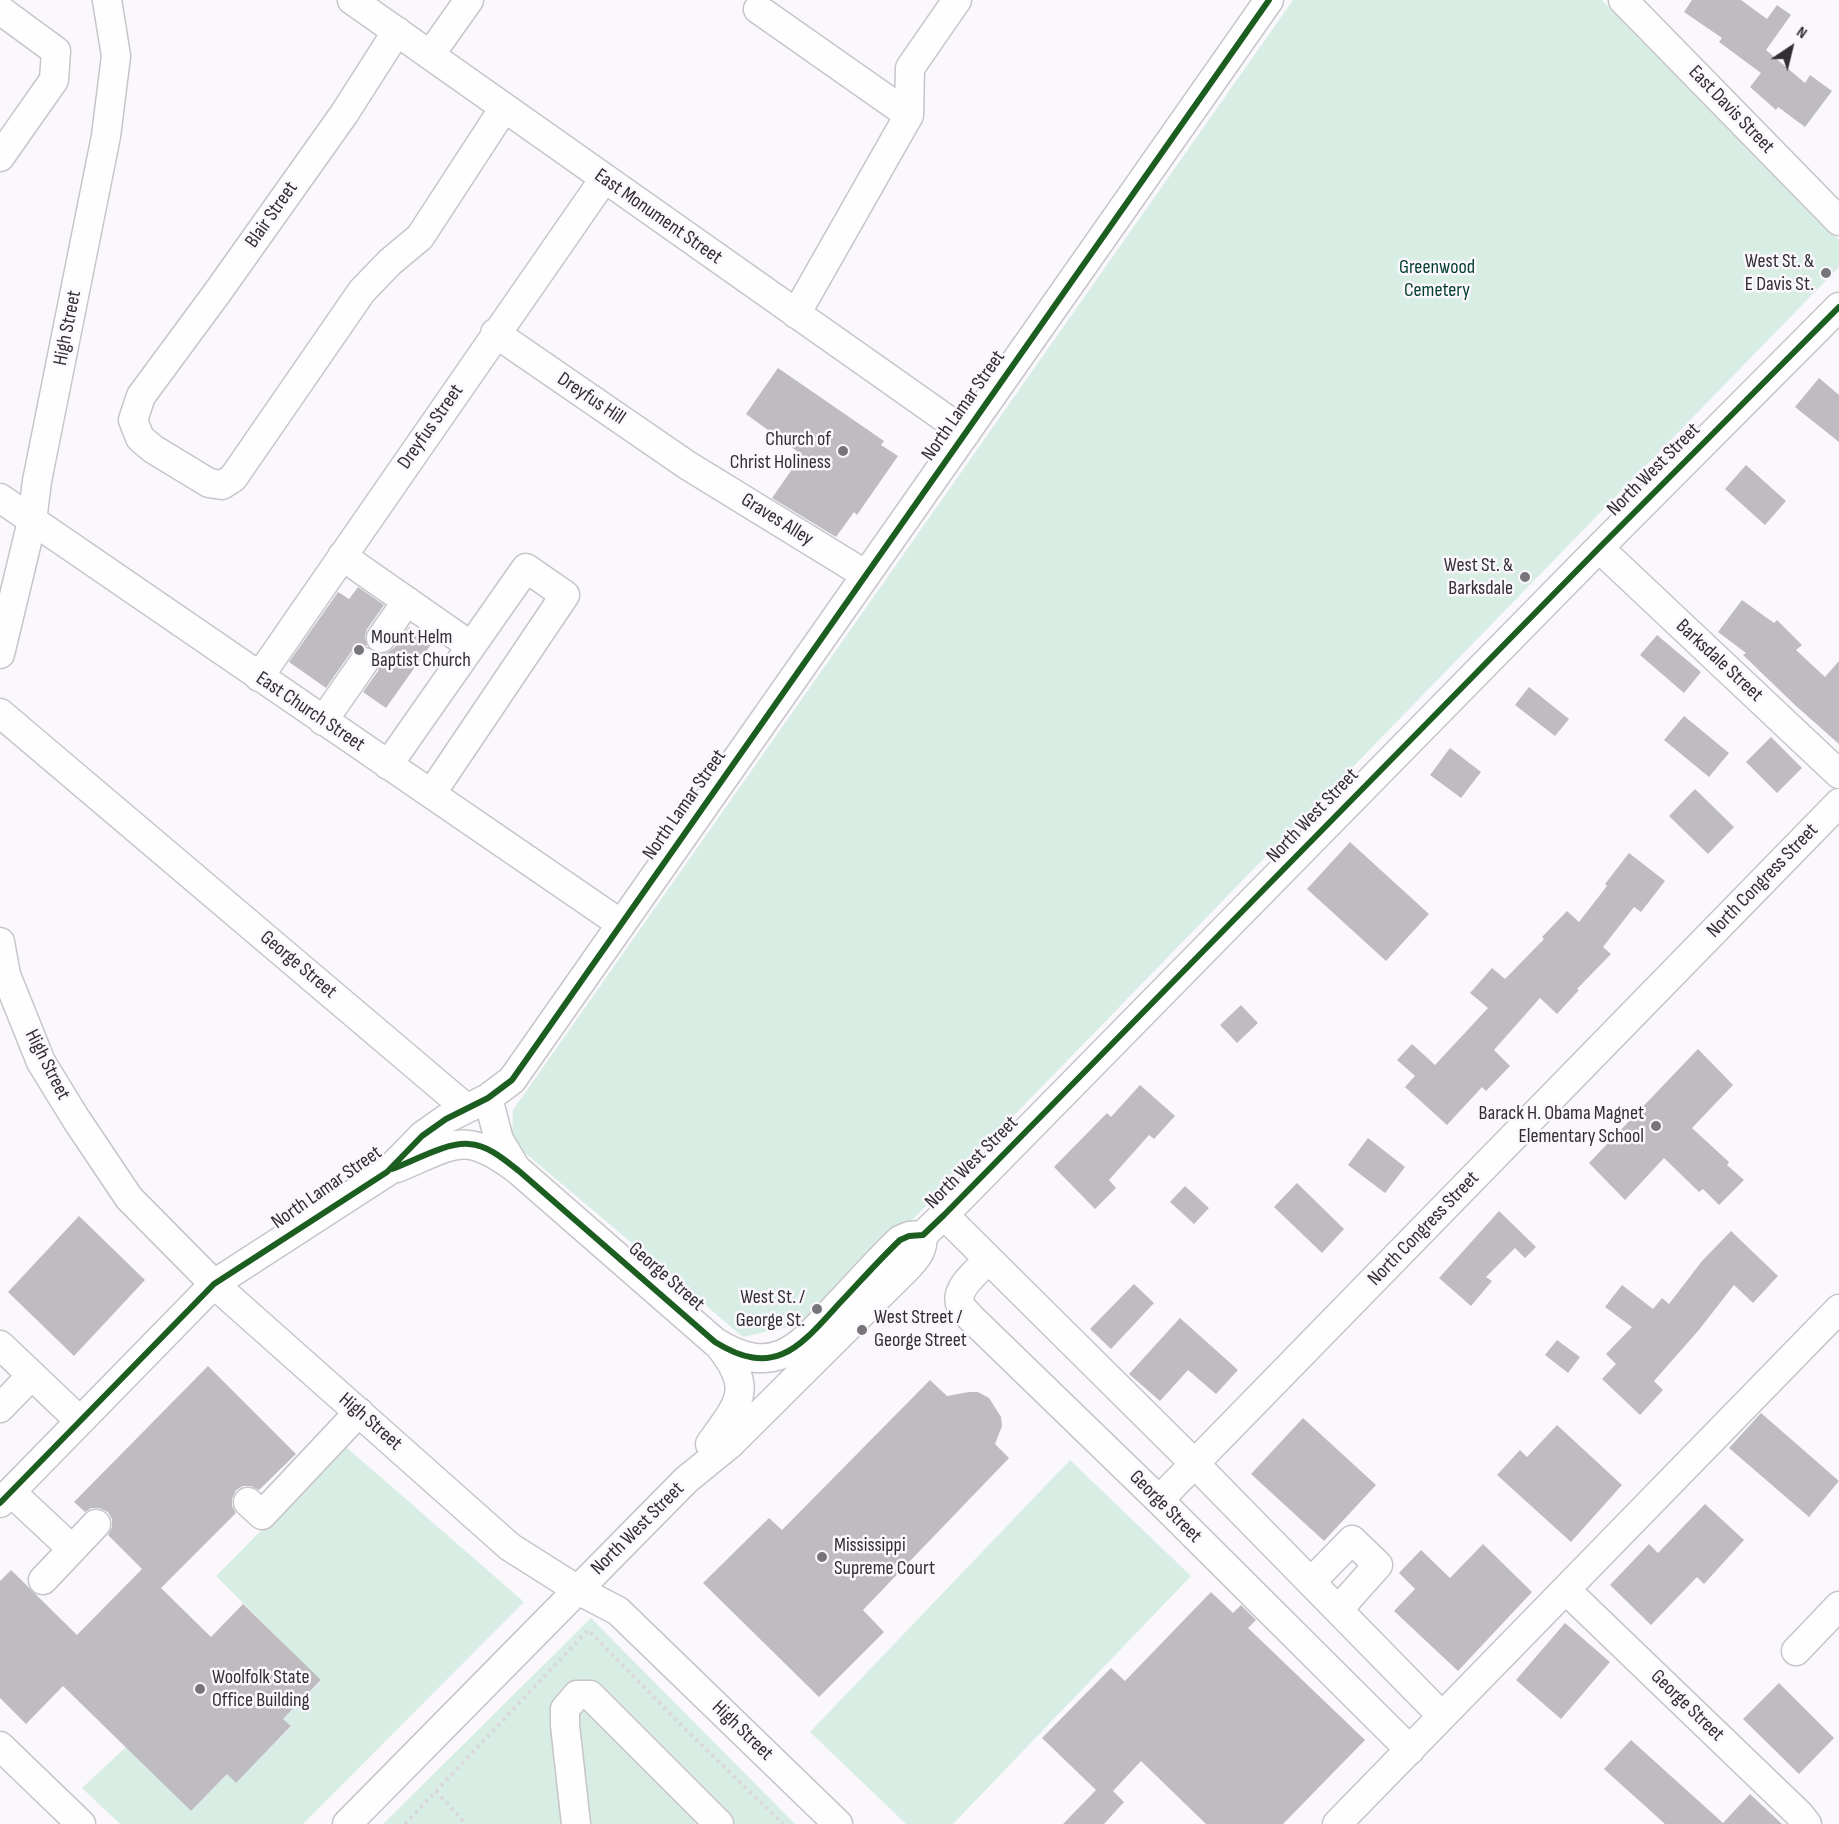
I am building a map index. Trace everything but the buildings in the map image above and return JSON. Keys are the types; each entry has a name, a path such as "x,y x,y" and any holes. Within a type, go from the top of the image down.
{"street":[{"name":"High Street","path":"0,654 32,521 37,481 106,136 116,56 107,0"},
{"name":"East Monument Street","path":"352,0 966,433"},
{"path":"430,55 469,0"},
{"path":"796,314 909,115 910,68 957,0"},
{"name":"North Lamar Street","path":"5,1497 213,1284 387,1172 422,1136 446,1119 513,1080 1269,0"},
{"name":"East Davis Street","path":"1623,0 1839,221"},
{"path":"758,9 909,115"},
{"path":"0,10 57,51 54,80 0,157"},
{"name":"Blair Street","path":"397,31 344,114 141,396 133,420 140,438 153,449 209,483 222,486 233,478 362,291 390,262 420,237 504,108"},
{"name":"Dreyfus Street","path":"260,677 495,333 604,179"},
{"name":"North West Street","path":"807,1339 900,1240 909,1236 923,1235 944,1215 1839,307"},
{"name":"Dreyfus Hill","path":"495,333 687,465"},
{"name":"Graves Alley","path":"687,465 866,575"},
{"name":"East Church Street","path":"0,498 621,924"},
{"name":"Barksdale Street","path":"1599,548 1839,774"},
{"path":"342,556 471,646"},
{"path":"388,765 526,568 565,596 431,794"},
{"path":"381,638 406,601"},
{"path":"323,721 364,663"},
{"name":"George Street","path":"0,713 129,821 477,1103"},
{"name":"North Congress Street","path":"1159,1500 1839,803"},
{"name":"High Street","path":"0,942 3,975 41,1062 129,1198 213,1284 510,1547 578,1590 618,1611 836,1823"},
{"path":"477,1103 509,1160 519,1171"},
{"path":"387,1172 442,1149 470,1144 486,1148 519,1171"},
{"name":"George Street","path":"519,1171 716,1342 740,1355 771,1358 796,1348 807,1339"},
{"path":"944,1215 1195,1464 1442,1716"},
{"name":"North West Street","path":"347,1824 686,1480 729,1444 908,1267 923,1246 923,1235"},
{"name":"George Street","path":"988,1260 963,1287 959,1296 961,1306 1410,1749"},
{"path":"1337,1824 1839,1309"},
{"path":"686,1480 737,1407 740,1381 728,1356 716,1342"},
{"path":"0,1345 80,1421"},
{"path":"0,1408 32,1375"},
{"path":"248,1502 262,1515 359,1412"},
{"path":"5,1497 72,1549"},
{"path":"43,1580 96,1524"},
{"path":"1311,1582 1352,1540 1378,1565 1338,1610"},
{"name":"George Street","path":"1566,1590 1807,1824"},
{"path":"1796,1651 1839,1606"},
{"path":"576,1824 565,1709 577,1695 590,1695 719,1824"},
{"path":"0,1746 81,1824"}],"path":[{"path":"436,1791 466,1824"}],"green space":[{"name":"Greenwood Cemetery","path":"1293,0 1602,0 1839,240 1839,267 814,1321 743,1337 512,1142 513,1110"},
{"path":"345,1446 524,1602 303,1824 120,1824 82,1788 126,1747 191,1811 227,1774 236,1783 291,1727 283,1719 321,1681 216,1576"},
{"path":"1070,1460 1191,1576 953,1824 906,1824 810,1732"},
{"path":"591,1618 795,1824 383,1824"}],"cycle path":[{"path":"0,1503 214,1284 387,1172 422,1136 446,1119 488,1098 512,1080 1269,0"},
{"path":"392,1169 450,1146 469,1144 483,1147 519,1171 715,1342 735,1353 753,1358 769,1358 783,1354 809,1335 900,1240 909,1236 923,1235 944,1215 1839,307"}],"place":[{"name":"West St. & E Davis St.","path":"1826,273"},
{"name":"Church of Christ Holiness","path":"843,451"},
{"name":"West St. & Barksdale","path":"1525,577"},
{"name":"Mount Helm Baptist Church","path":"359,650"},
{"name":"Barack H. Obama Magnet Elementary School","path":"1656,1126"},
{"name":"West St. / George St.","path":"817,1309"},
{"name":"West Street / George Street","path":"862,1330"},
{"name":"Mississippi Supreme Court","path":"822,1557"},
{"name":"Woolfolk State Office Building","path":"200,1689"}]}
